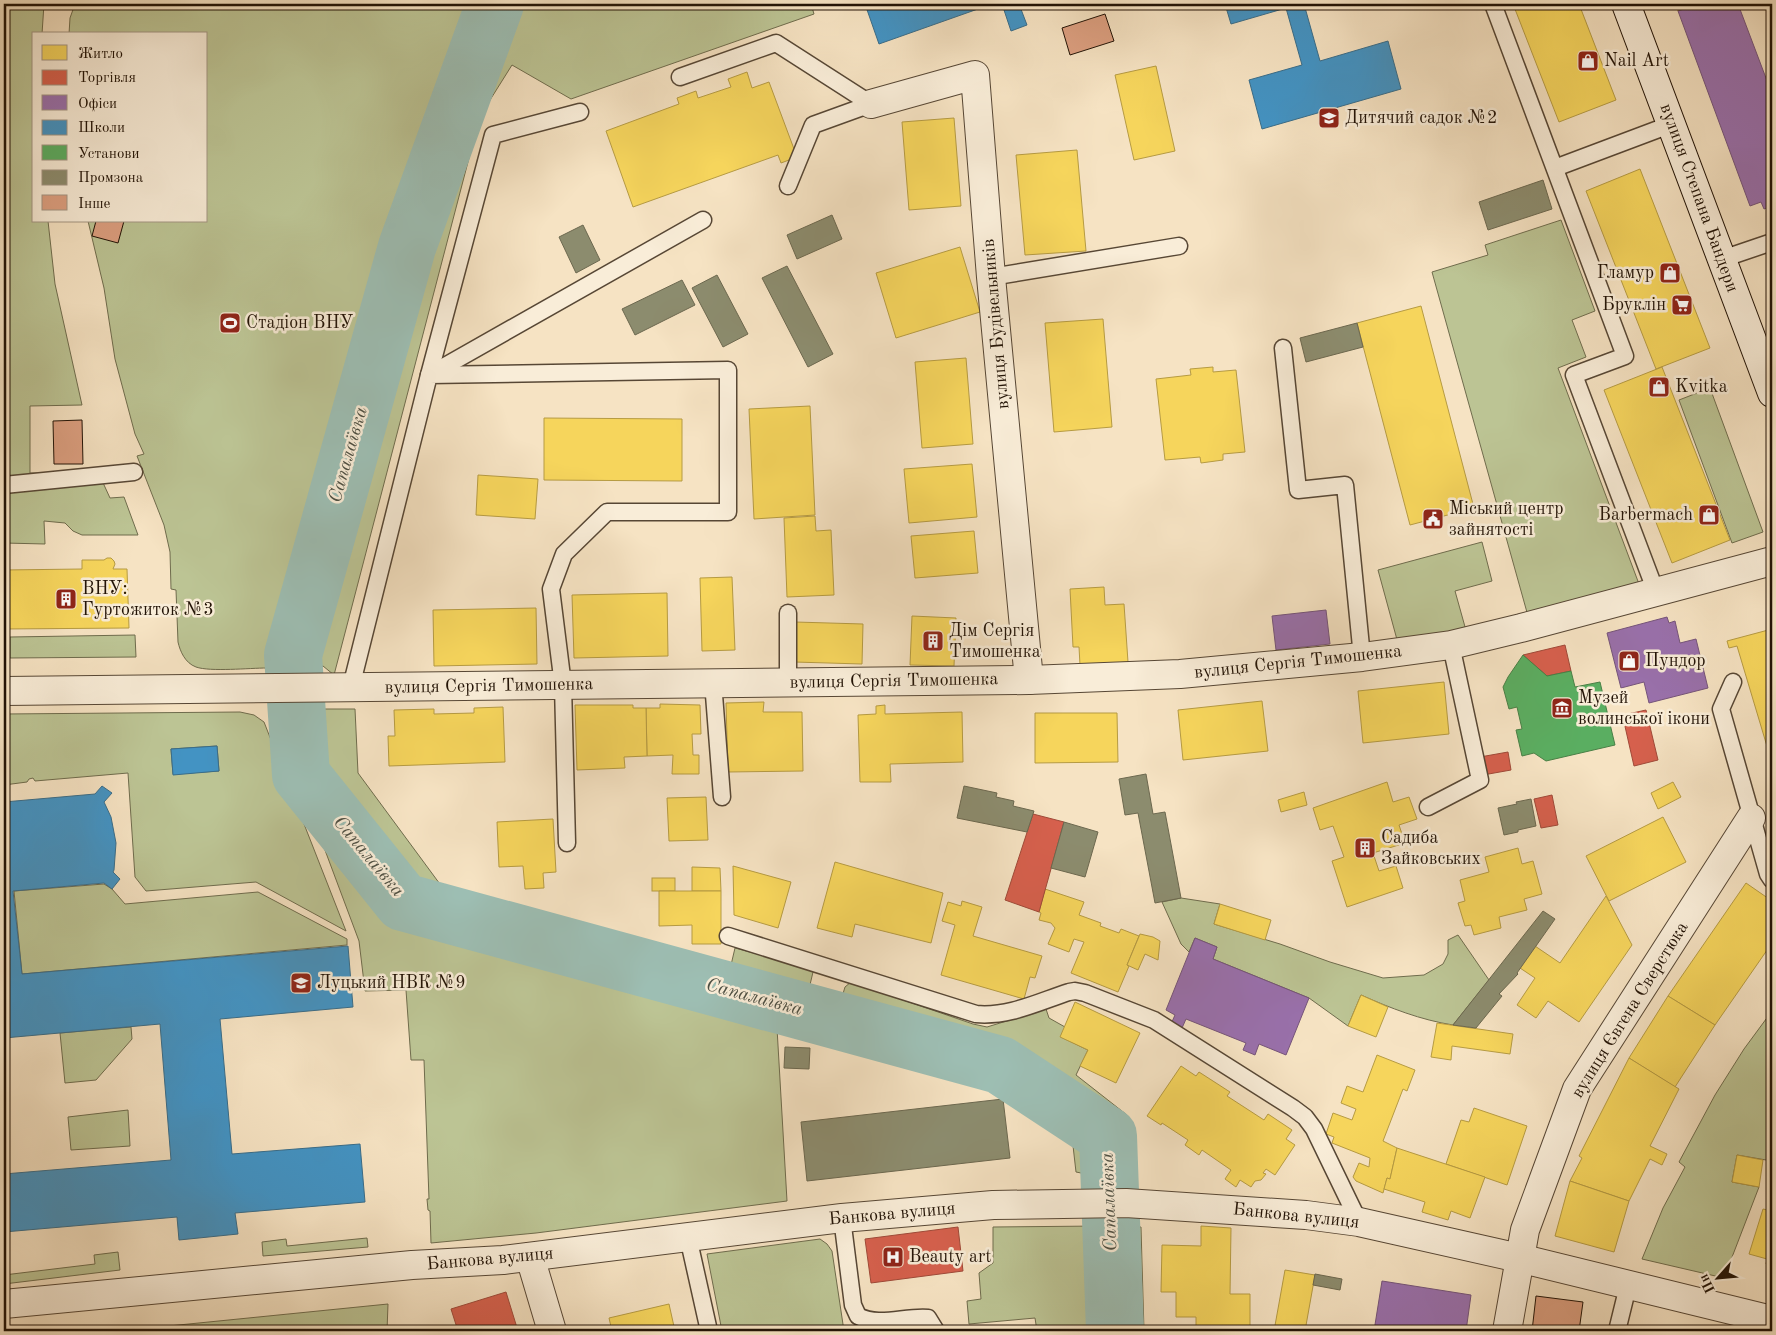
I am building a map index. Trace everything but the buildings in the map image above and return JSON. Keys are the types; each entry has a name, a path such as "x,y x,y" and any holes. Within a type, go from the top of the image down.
{"street":[{"name":"вулиця Степана Бандери","path":"1626,4 1772,393"},
{"name":"вулиця Будівельників","path":"871,104 974,75 1029,680"},
{"name":"вулиця Сергія Тимошенка","path":"4,691 1029,680 1180,674 1362,657 1451,646 1772,562"},
{"name":"вулиця Євгена Сверстюка","path":"1507,1331 1525,1230 1577,1089 1751,818"},
{"name":"Банкова вулиця","path":"4,1304 412,1265 503,1260 842,1218 993,1205 1114,1203 1306,1215 1358,1222 1519,1258 1772,1320"},
{"path":"530,1257 552,1331"}],"lane":[{"path":"1493,4 1625,356 1574,375 1656,592"},
{"path":"680,77 776,44 871,104"},
{"path":"788,186 813,125 871,104"},
{"path":"351,688 429,375 493,136 580,112"},
{"path":"1555,168 1672,124"},
{"path":"429,375 703,220"},
{"path":"1722,259 1772,242"},
{"path":"991,277 1179,246"},
{"path":"1283,348 1298,490 1345,485 1362,657"},
{"path":"429,375 728,370 728,512 607,512 564,554 551,589 563,685 566,843"},
{"path":"4,486 134,472"},
{"path":"788,613 788,683"},
{"path":"1428,807 1480,780 1451,646"},
{"path":"713,682 722,797"},
{"path":"1733,682 1721,709 1751,818 1768,874 1772,880"},
{"path":"728,936 976,1014 989,1015 1014,1012 1075,991 1085,993 1154,1020 1305,1117 1314,1129 1358,1222"},
{"path":"842,1218 853,1305 858,1316 866,1321 875,1322 918,1317 928,1318 936,1331"},
{"path":"688,1237 709,1331"},
{"path":"1617,1331 1628,1286"}],"green space":[{"path":"4,4 44,4 42,32 32,32 32,222 48,222 55,284 82,405 30,406 30,473 99,474 110,498 124,497 138,535 82,535 73,531 65,523 44,521 45,544 4,543"},
{"name":"Стадіон ВНУ","path":"75,4 811,4 814,14 571,99 512,65 480,116 334,675 323,666 274,668 266,652 267,668 220,670 196,667 189,663 180,649 178,642 176,590 171,589 170,552 164,525 137,456 144,454 135,434 115,359 104,288 88,222 208,222 208,32 69,32 70,18"},
{"path":"1561,220 1595,311 1572,320 1586,357 1558,368 1639,584 1528,616 1432,272 1488,255 1485,245"},
{"path":"1710,388 1763,532 1732,543 1679,400"},
{"path":"1482,542 1492,581 1455,591 1467,634 1399,647 1378,570"},
{"path":"135,635 136,657 10,658 10,637"},
{"path":"355,709 358,773 448,895 536,934 727,982 735,948 810,968 813,972 809,989 842,997 845,987 851,982 973,1024 987,1027 1046,1009 1049,1018 1065,1027 1061,1037 1088,1050 1076,1075 1127,1115 1131,1176 1127,1178 1101,1177 1076,1172 1072,1137 1018,1092 846,1039 777,1028 787,1201 536,1233 431,1243 430,1211 428,1210 427,1199 429,1199 424,1060 411,1060 406,990 365,991 359,941 277,721 276,711"},
{"path":"240,712 254,715 264,722 346,931 256,882 146,891 135,877 128,773 35,781 33,778 27,782 4,785 4,714","holes":["217,746 219,771 173,774 171,749"]},
{"path":"104,884 112,889 125,904 258,892 347,939 347,945 22,974 14,891"},
{"path":"1181,898 1220,904 1214,924 1383,978 1424,975 1443,964 1448,954 1448,940 1458,935 1489,980 1453,1025 1406,1013 1361,995 1348,1026 1309,998 1213,959 1217,947 1195,938 1189,952 1181,944 1162,902"},
{"path":"1772,1011 1772,1161 1737,1155 1732,1182 1759,1187 1724,1278 1642,1259 1663,1208 1685,1167 1679,1162 1715,1095 1744,1049"},
{"path":"131,1027 132,1039 96,1080 65,1083 60,1033"},
{"path":"128,1110 130,1146 71,1150 68,1117"},
{"path":"993,1227 1141,1227 1144,1331 1037,1331 1035,1318 969,1324 967,1301 981,1299 979,1273 993,1263"},
{"path":"367,1238 368,1247 263,1256 262,1242 286,1239 287,1246"},
{"path":"820,1239 832,1251 844,1331 722,1331 707,1254"},
{"path":"118,1252 120,1270 4,1284 4,1275 95,1264 94,1255"},
{"path":"388,1304 387,1331 119,1331"}],"waterway":[{"name":"Сапалаївка","path":"495,4 407,247 293,655 301,775 403,902 1000,1065 1108,1136 1115,1331"}],"place":[{"name":"Nail Art","path":"1588,61"},
{"name":"Дитячий садок №2","path":"1329,118"},
{"name":"Гламур","path":"1670,273"},
{"name":"Бруклін","path":"1682,305"},
{"name":"Стадіон ВНУ","path":"230,323"},
{"name":"Kvitka","path":"1659,387"},
{"name":"Barbermach","path":"1709,515"},
{"name":"Міський центр зайнятості","path":"1433,519"},
{"name":"ВНУ: Гуртожиток №3","path":"66,599"},
{"name":"Дім Сергія Тимошенка","path":"933,641"},
{"name":"Пундор","path":"1629,661"},
{"name":"Музей волинської ікони","path":"1562,708"},
{"name":"Садиба Зайковських","path":"1365,848"},
{"name":"Луцький НВК №9","path":"301,983"},
{"name":"Beauty art","path":"893,1257"}]}
